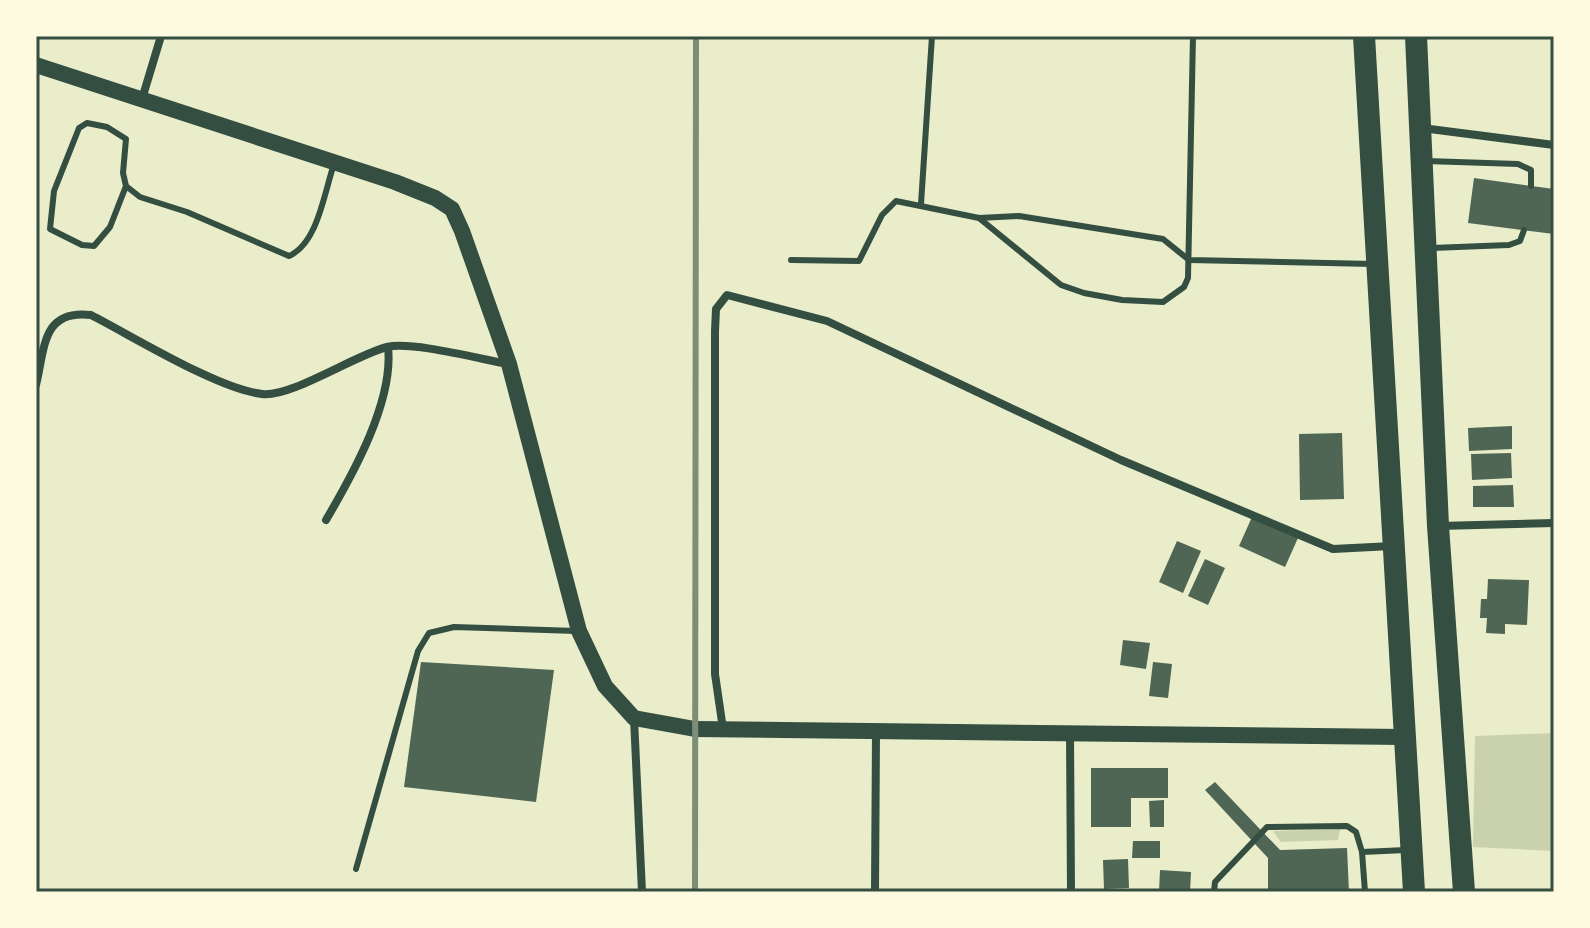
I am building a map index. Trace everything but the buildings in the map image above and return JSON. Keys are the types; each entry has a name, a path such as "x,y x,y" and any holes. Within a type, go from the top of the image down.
{"highway":[{"path":"1364,36 1414,892"},
{"path":"1416,36 1438,526 1464,892"}],"main road":[{"path":"36,65 185,116 335,162 435,198 452,209 472,256 509,364 579,631 605,686 634,718 695,729 1403,737"}],"street":[{"path":"142,99 161,36"},
{"path":"1421,128 1554,145"},
{"path":"723,729 715,674 716,309 727,295 783,307 827,321 1121,460 1333,549 1393,546"},
{"path":"36,385 49,329 62,316 75,313 91,315 235,387 265,395 399,345 509,364"},
{"path":"326,520 351,478 384,394 390,365 388,347"},
{"path":"1438,526 1554,523"},
{"path":"634,718 642,892"},
{"path":"875,892 876,733"},
{"path":"1070,733 1071,892"}],"lane":[{"path":"921,204 932,36"},
{"path":"979,218 1061,285 1084,293 1122,300 1163,302 1184,287 1189,260 1193,36"},
{"path":"126,186 110,227 94,246 82,245 50,229 54,191 79,128 87,123 107,127 126,139 123,173 126,186 140,197 187,212 289,256 302,250 313,228 335,162"},
{"path":"1422,161 1518,164 1531,170 1531,186"},
{"path":"791,260 859,261 882,215 896,201 979,218 1019,216 1163,239 1189,260 1375,264"},
{"path":"1425,248 1509,245 1520,241 1524,230"},
{"path":"356,869 418,651 429,633 454,627 579,631"},
{"path":"1214,892 1215,882 1267,827 1347,826 1356,832 1362,852 1365,892"},
{"path":"1362,852 1411,850"}],"green space":[{"path":"1554,733 1554,851 1473,847 1475,736"},
{"path":"1340,829 1338,840 1281,842 1273,831"}],"railway":[{"path":"695,892 696,36"}]}
